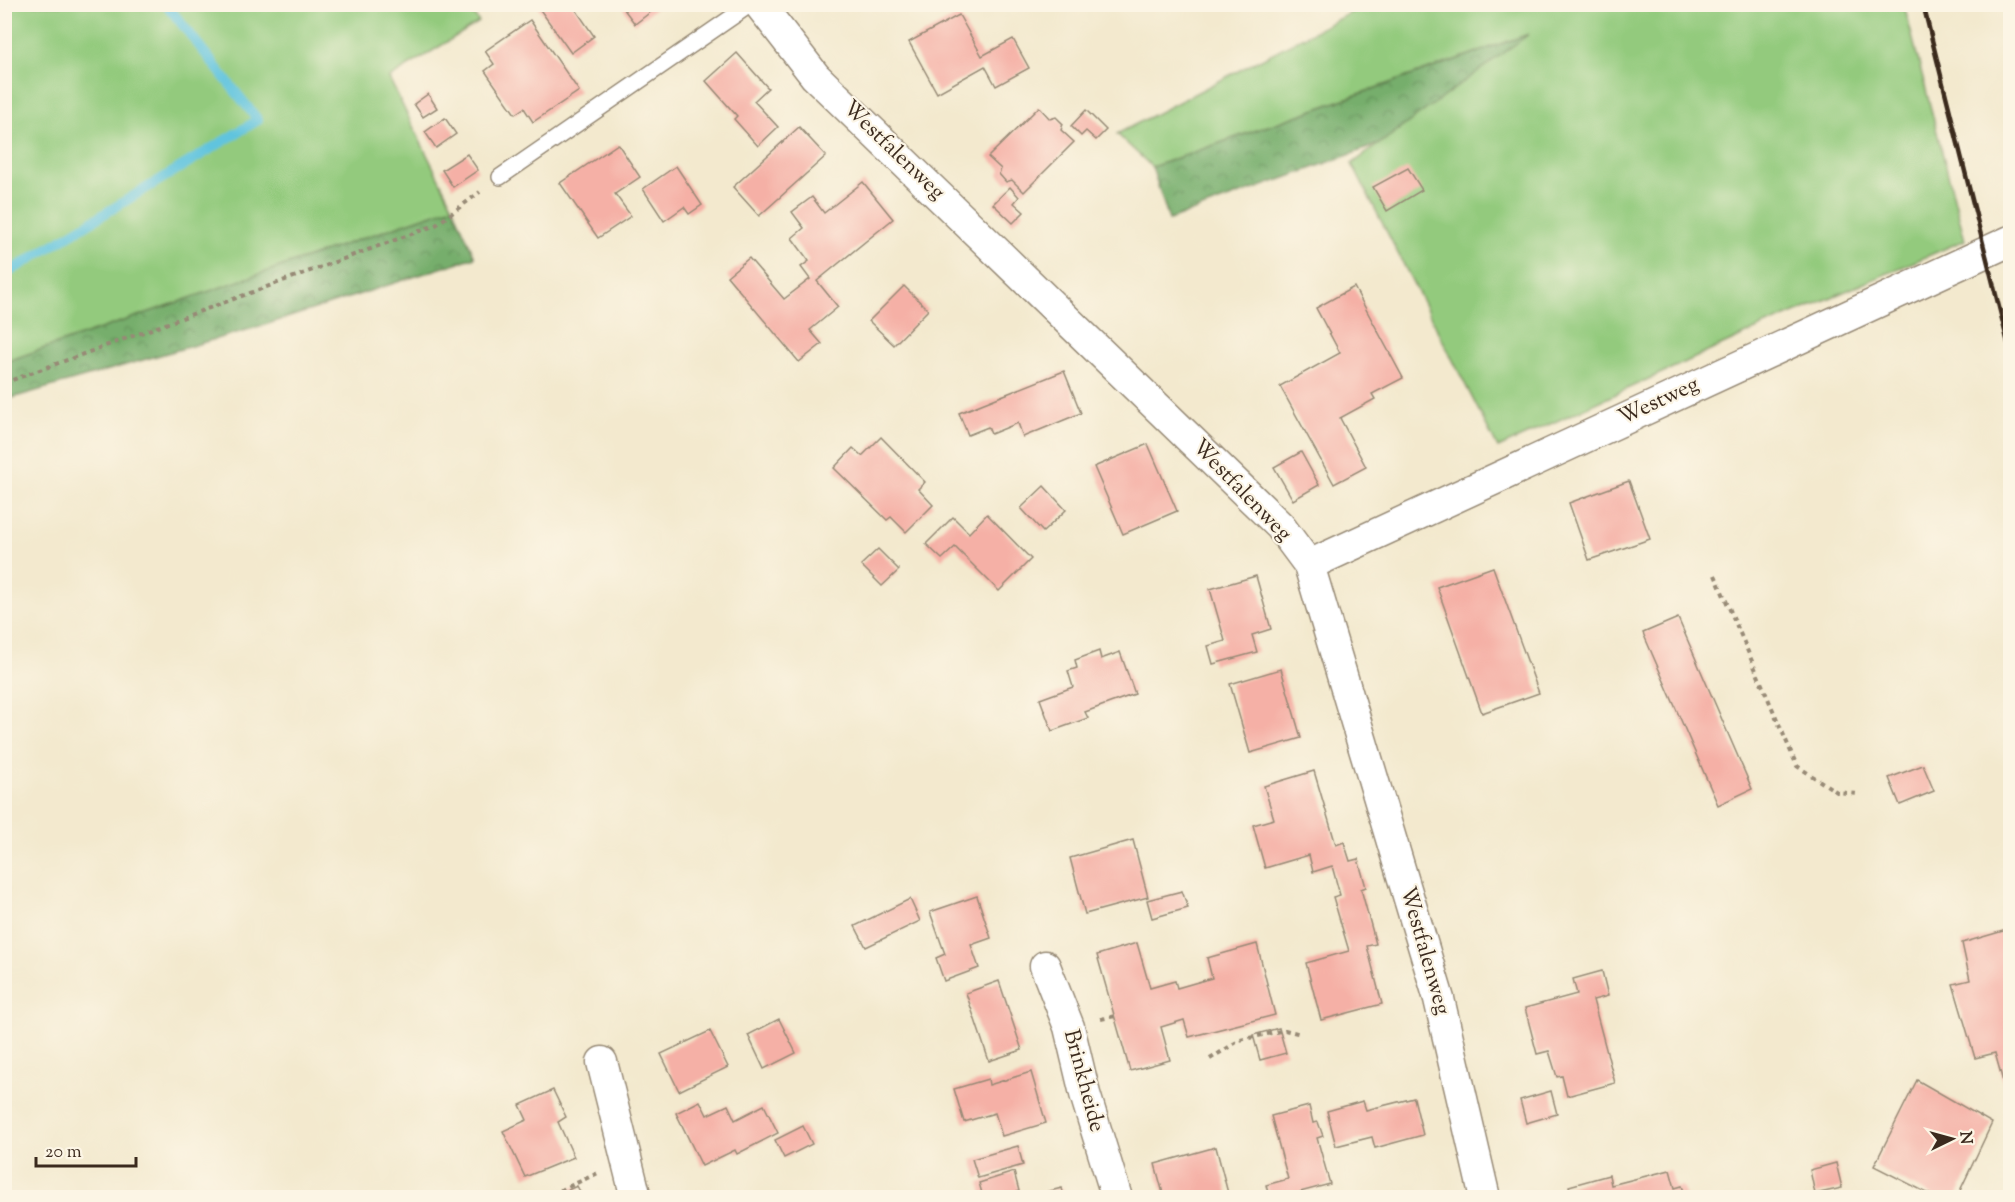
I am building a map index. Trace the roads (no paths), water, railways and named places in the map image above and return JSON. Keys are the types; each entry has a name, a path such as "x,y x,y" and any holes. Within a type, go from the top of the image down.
{"street":[{"name":"Westfalenweg","path":"759,4 815,76 1280,526 1309,565 1439,999 1485,1197"},
{"name":"Westweg","path":"1309,565 2010,241"},
{"name":"Brinkheide","path":"1046,966 1070,1027 1085,1094 1116,1197"},
{"path":"602,1062 636,1197"}],"lane":[{"path":"500,177 751,4"}],"waterway":[{"path":"4,275 258,120 166,4"}],"railway":[{"path":"1923,4 2010,351"}]}
